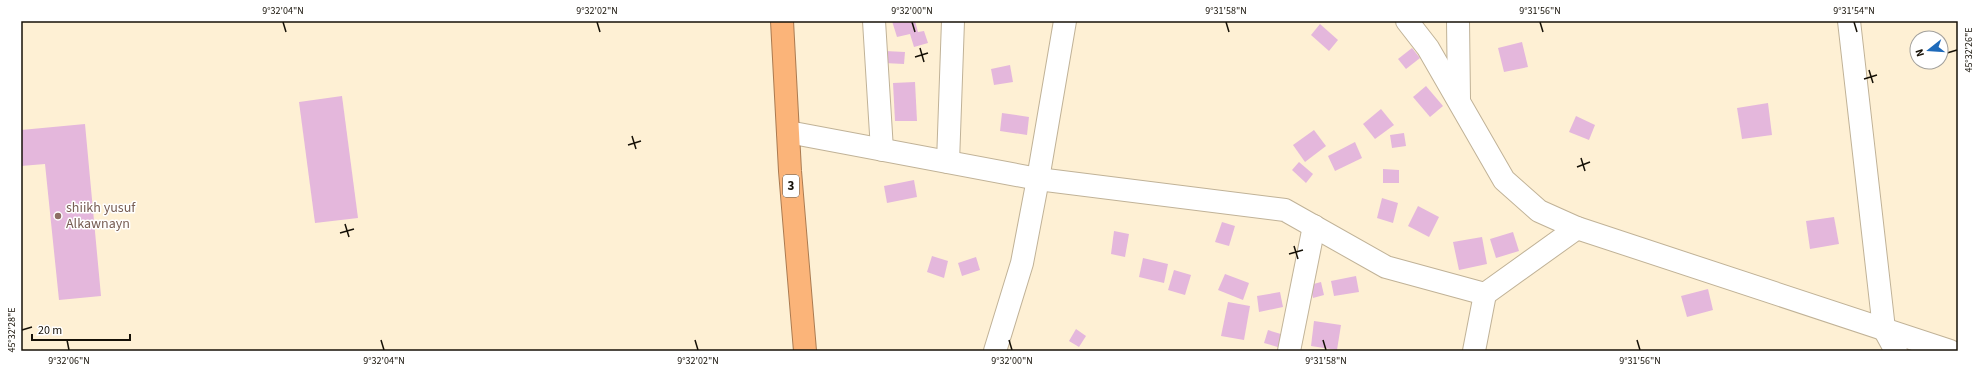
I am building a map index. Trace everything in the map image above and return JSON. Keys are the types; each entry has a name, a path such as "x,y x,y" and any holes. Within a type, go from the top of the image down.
{"highway":[{"name":"3","path":"782,21 788,132 805,351"}],"street":[{"path":"874,21 882,150"},
{"path":"948,162 953,21"},
{"path":"995,351 1022,263 1065,21"},
{"path":"1407,21 1428,48 1504,180 1539,211 1578,228 1950,351"},
{"path":"1458,21 1459,101"},
{"path":"1850,21 1884,329 1896,351"},
{"path":"788,132 1038,179 1285,210 1386,267 1484,294"},
{"path":"1289,351 1314,226"},
{"path":"1474,351 1484,294 1578,228"}],"building":[{"path":"892,21 915,21 918,32 924,31 928,43 914,47 910,34 897,37"},
{"path":"1320,24 1338,40 1329,51 1311,35"},
{"path":"1522,42 1528,67 1504,72 1498,48"},
{"path":"1412,48 1420,58 1406,69 1398,59"},
{"path":"885,51 905,52 904,64 884,63"},
{"path":"1010,65 1013,82 994,85 991,69"},
{"path":"915,82 917,121 895,121 893,83"},
{"path":"1426,86 1443,106 1430,117 1413,97"},
{"path":"342,96 358,218 315,223 299,102"},
{"path":"1768,103 1772,135 1742,139 1737,108"},
{"path":"1381,109 1394,125 1375,139 1363,124"},
{"path":"1002,113 1029,117 1027,135 1000,131"},
{"path":"1576,116 1595,125 1589,140 1569,132"},
{"path":"85,124 101,296 59,300 45,164 21,166 21,130"},
{"path":"1314,130 1326,146 1305,162 1293,145"},
{"path":"1404,133 1406,146 1392,148 1390,135"},
{"path":"1355,142 1362,158 1335,171 1328,156"},
{"path":"1299,162 1313,174 1306,183 1292,170"},
{"path":"1383,169 1399,170 1399,183 1383,183"},
{"path":"914,180 917,197 887,203 884,186"},
{"path":"1382,198 1398,203 1393,223 1377,218"},
{"path":"1418,206 1439,217 1429,237 1408,226"},
{"path":"1834,217 1839,244 1810,249 1806,221"},
{"path":"1222,222 1235,226 1229,246 1215,242"},
{"path":"1114,231 1129,234 1125,257 1111,254"},
{"path":"1513,232 1519,251 1496,258 1490,239"},
{"path":"1482,237 1487,264 1459,270 1453,242"},
{"path":"932,256 948,261 944,278 927,272"},
{"path":"976,257 980,270 962,276 958,263"},
{"path":"1143,258 1168,264 1164,283 1139,277"},
{"path":"1174,270 1191,275 1185,295 1168,290"},
{"path":"1225,274 1249,283 1243,300 1218,290"},
{"path":"1356,276 1359,292 1334,296 1331,281"},
{"path":"1321,282 1324,295 1313,298 1310,285"},
{"path":"1708,289 1713,310 1687,317 1681,296"},
{"path":"1280,292 1283,307 1259,312 1257,296"},
{"path":"1228,302 1250,306 1244,340 1221,336"},
{"path":"1314,321 1341,325 1337,350 1311,346"},
{"path":"1076,329 1086,336 1079,347 1069,341"},
{"path":"1268,330 1284,335 1281,348 1264,343"}],"place":[{"name":"shiikh yusuf Alkawnayn","path":"58,216"}]}
